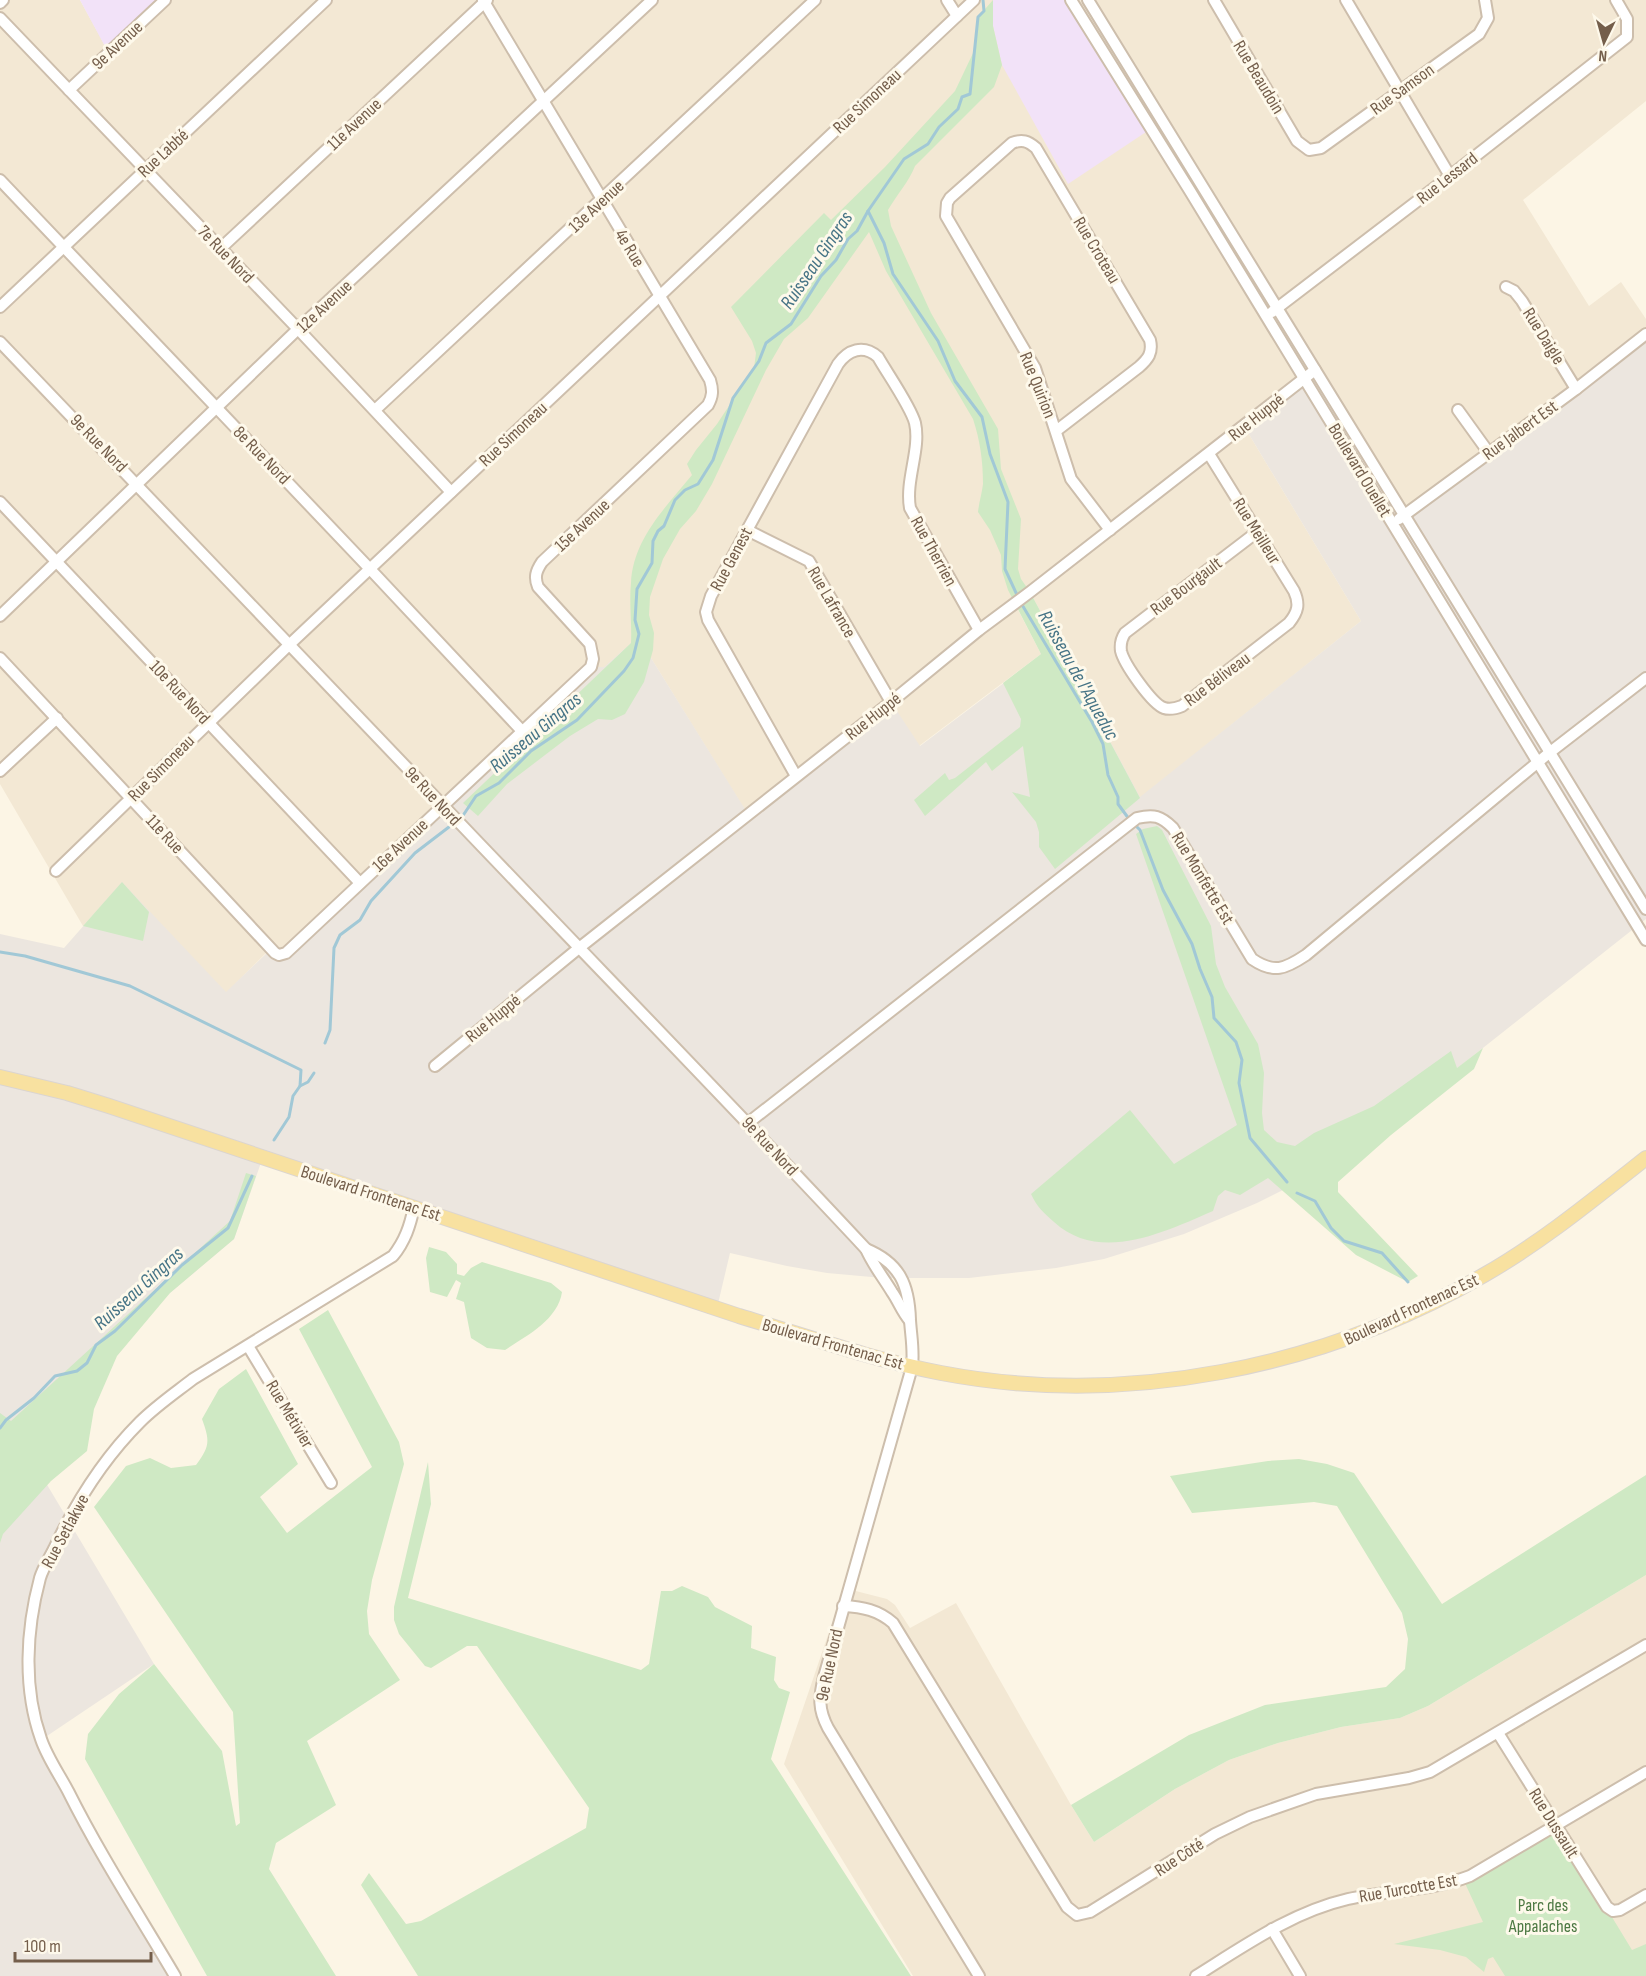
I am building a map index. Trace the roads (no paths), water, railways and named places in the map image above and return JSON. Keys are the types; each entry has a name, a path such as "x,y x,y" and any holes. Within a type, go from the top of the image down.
{"main road":[{"name":"Boulevard Frontenac Est","path":"0,1077 67,1093 739,1316 912,1367 995,1380 1059,1384 1101,1384 1197,1375 1245,1367 1303,1353 1360,1335 1440,1299 1485,1275 1546,1235 1646,1158"}],"street":[{"path":"0,3 3,0"},
{"name":"9e Avenue","path":"69,90 165,0"},
{"name":"Rue Labbé","path":"0,307 326,0"},
{"name":"12e Avenue","path":"0,616 298,329 652,0"},
{"name":"13e Avenue","path":"375,410 602,201 815,0"},
{"path":"947,0 957,16"},
{"name":"Rue Simoneau","path":"56,871 208,722 450,492 974,0"},
{"name":"Boulevard Ouellet","path":"1071,0 1646,940"},
{"name":"Boulevard Ouellet","path":"1088,0 1646,909"},
{"name":"Rue Beaudoin","path":"1214,0 1297,141 1310,150"},
{"path":"1346,0 1450,176"},
{"name":"Rue Samson","path":"1310,150 1321,148 1479,34 1488,18 1485,0"},
{"name":"Rue Lessard","path":"1266,316 1627,37 1626,19 1616,0"},
{"name":"4e Rue","path":"485,1 710,380 712,397 708,405"},
{"name":"11e Avenue","path":"221,248 485,1"},
{"name":"7e Rue Nord","path":"0,18 375,410 450,492"},
{"name":"Rue Croteau","path":"945,209 950,198 1012,142 1030,143 1040,154 1150,340 1152,349 1146,362 1056,431"},
{"name":"8e Rue Nord","path":"0,180 522,731"},
{"name":"Rue Quirion","path":"945,209 946,216 1035,368 1071,479 1110,530"},
{"name":"Rue Daigle","path":"1506,287 1514,291 1522,301 1576,389"},
{"name":"Rue Jalbert Est","path":"1393,524 1576,389 1646,334"},
{"name":"9e Rue Nord","path":"0,342 748,1123 866,1250 882,1256 899,1275 909,1296 914,1344 912,1367 843,1605 821,1688 820,1712 979,1976"},
{"name":"Rue Genest","path":"796,776 706,612 711,596 838,364 848,353 855,350"},
{"name":"Rue Therrien","path":"855,350 872,352 878,357 912,416 916,431 909,485 910,508 979,630"},
{"name":"Rue Huppé","path":"435,1066 579,948 979,630 1315,370"},
{"name":"15e Avenue","path":"593,658 590,644 538,587 535,579 537,570 542,562 708,405"},
{"path":"1458,410 1489,453"},
{"name":"Rue Meilleur","path":"1209,453 1294,591 1297,598 1297,611"},
{"name":"10e Rue Nord","path":"0,502 360,882"},
{"name":"Rue Lafrance","path":"747,530 809,561 891,702"},
{"name":"Rue Bourgault","path":"1121,645 1125,633 1257,532"},
{"name":"Rue Béliveau","path":"1121,645 1123,657 1152,700 1162,708 1177,708 1289,623 1297,611"},
{"name":"11e Rue","path":"0,658 275,953 282,955"},
{"name":"16e Avenue","path":"282,955 591,667 593,658"},
{"name":"Rue Monfette Est","path":"748,1123 1137,818 1158,816 1173,828 1252,959 1263,966 1284,968 1306,955 1549,753 1646,678"},
{"path":"0,771 57,718"},
{"name":"Rue Setlakwe","path":"174,1976 78,1812 41,1740 32,1707 27,1664 41,1576 63,1528 90,1485 140,1422 193,1379 393,1256 402,1245 414,1208"},
{"name":"Rue Métivier","path":"248,1346 331,1483"},
{"name":"Rue Côté","path":"843,1605 870,1609 882,1614 893,1623 1067,1907 1077,1915 1090,1912 1215,1834 1250,1817 1316,1794 1409,1778 1430,1772 1646,1645"},
{"name":"Rue Dussault","path":"1498,1733 1606,1907 1613,1911 1620,1910 1646,1895"},
{"name":"Rue Turcotte Est","path":"1196,1976 1272,1929 1314,1909 1347,1899 1448,1884 1470,1876 1646,1772"},
{"path":"1272,1929 1299,1976"}],"waterway":[{"name":"Ruisseau Gingras","path":"325,1043 330,1030 334,948 340,935 360,920 371,901 415,853 462,817 476,796 499,783 531,751 577,720 624,671 633,658 639,634 635,620 637,589 652,563 653,541 658,531 664,526 675,500 685,490 698,484 713,460 733,398 759,361 766,343 791,324 821,276 836,260 848,239 857,231 904,159 928,144 939,127 958,109 962,97 970,94 978,17 984,11 983,0"},
{"name":"Ruisseau de l'Aqueduc","path":"868,211 884,243 893,274 938,341 955,381 982,417 990,454 1008,502 1005,569 1018,597"},
{"name":"Ruisseau de l'Aqueduc","path":"1021,603 1092,722 1103,744 1108,775 1118,797 1118,804 1129,819"},
{"name":"Ruisseau de l'Aqueduc","path":"1134,824 1140,830 1163,890 1192,944 1212,997 1214,1018 1236,1042 1242,1060 1239,1083 1250,1138 1287,1182"},
{"path":"0,952 25,956 130,986 301,1070 300,1086"},
{"name":"Ruisseau Gingras","path":"274,1140 289,1117 293,1096 314,1073"},
{"name":"Ruisseau Gingras","path":"0,1428 55,1376 77,1371 87,1363 96,1345 115,1331 182,1265 228,1228 252,1176"},
{"name":"Ruisseau de l'Aqueduc","path":"1297,1193 1315,1201 1331,1228 1344,1241 1382,1253 1408,1282"}],"park label":[{"name":"Parc des Appalaches","path":"1543,1915"}]}
